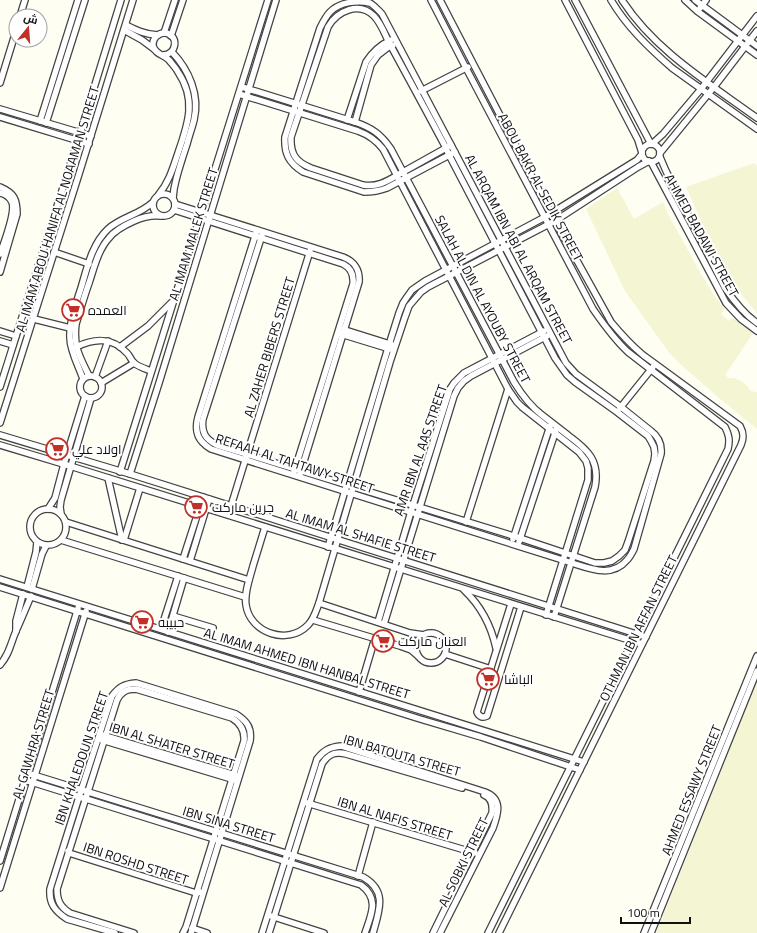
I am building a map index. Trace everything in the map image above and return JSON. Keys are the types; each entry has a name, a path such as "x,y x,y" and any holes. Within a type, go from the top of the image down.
{"street":[{"path":"71,34 78,0"},
{"path":"43,122 71,34 85,0"},
{"name":"AL IMAM ABOU HANIFA AL NOAAMAN STREET","path":"0,387 78,140 120,0"},
{"name":"AL IMAM ABOU HANIFA AL NOAAMAN STREET","path":"0,424 133,0"},
{"path":"154,48 154,40 161,34 175,0"},
{"path":"171,36 183,0"},
{"name":"AL IMAM MALEK STREET","path":"120,472 242,87 268,0"},
{"name":"AL IMAM MALEK STREET","path":"130,474 276,0"},
{"name":"ABOU BAKR AL SEDIK STREET","path":"432,0 466,68 593,309 618,342 651,370"},
{"name":"ABOU BAKR AL SEDIK STREET","path":"440,0 551,214 611,322 631,345 656,364"},
{"path":"565,0 638,140 645,159 650,162"},
{"path":"575,0 652,144 657,146 660,151 660,155"},
{"path":"611,0 623,18 647,45 672,68 757,129"},
{"path":"622,0 655,40 680,62 757,118"},
{"path":"685,0 697,11 757,55"},
{"path":"691,6 696,0 757,46"},
{"path":"697,11 706,0"},
{"name":"AL ARQAM IBN ABI AL ARQAM STREET","path":"452,154 380,191 372,192 364,192 303,172 292,163 286,154 284,146 285,137 314,45 323,22 331,11 345,3 358,1 369,3 376,7 382,14 423,90 448,146 452,154 496,244 555,358 567,375 575,382 656,434 661,444 661,454 640,529 634,549 628,559 614,569 607,571 599,571 572,563"},
{"name":"AL ARQAM IBN ABI AL ARQAM STREET","path":"353,8 360,9 367,11 378,20 417,93 448,146 376,186 369,186 311,168 303,165 296,159 290,145 291,137 328,27 340,14 353,8"},
{"path":"265,527 249,580 245,597 246,606 253,622 259,628 271,634 284,636 300,631 313,620 352,490 392,347 399,313 407,296 418,286 452,266 551,214 637,160 646,146 652,144 663,134 707,82 757,16"},
{"path":"125,27 151,35 161,34 171,36 175,46 172,52 163,55"},
{"path":"83,379 71,347 70,328 72,317 96,245 112,225 140,212 152,203 154,198 165,187 170,178 189,115 188,92 174,65 125,27"},
{"path":"328,547 345,487 392,347 409,306 421,292 428,287 549,225 638,167 655,161 757,31"},
{"path":"347,120 366,62 378,47 397,41"},
{"path":"355,122 371,64 390,44"},
{"path":"314,45 321,47"},
{"path":"0,83 11,48"},
{"path":"108,341 92,376 83,379 80,384 80,390 83,395 94,398 102,389 101,383 98,379 92,376 76,347 75,338 76,324 94,266 105,243 113,234 130,223 148,216 167,216 170,214 174,204 174,189 176,180 194,120 196,106 194,90 189,76 182,63 172,52"},
{"path":"417,93 474,64"},
{"name":"SALAH AL DIN AL AYOUBY STREET","path":"242,87 355,122 375,131 387,142 514,382 531,405 587,451 594,462 597,474 595,487 554,617"},
{"name":"SALAH AL DIN AL AYOUBY STREET","path":"239,94 358,131 375,139 383,149 508,389 522,407 579,452 586,462 589,474 588,480 546,615"},
{"path":"0,109 91,136"},
{"path":"0,117 89,144"},
{"name":"AL ARQAM IBN ABI AL ARQAM STREET","path":"452,154 502,241 570,368 619,409 648,436 654,447 654,461 625,550 620,556 612,561 604,563 595,563 574,556"},
{"name":"AHMED BADAWI STREET","path":"660,155 666,171 725,288 745,313 757,323"},
{"name":"AHMED BADAWI STREET","path":"650,162 726,303 741,319 757,331"},
{"path":"0,187 9,191 14,196 17,214 0,272"},
{"path":"0,192 8,197 12,202 13,207 0,254"},
{"path":"159,194 167,194 174,204 201,215 343,264 352,272 354,278 353,284 341,331 300,474"},
{"path":"152,203 154,211 161,216"},
{"name":"REFAAH AL TAHTAWY STREET","path":"247,457 211,449 205,445 200,439 196,423 256,233"},
{"path":"262,235 311,247 348,259 353,262 359,277 359,282 294,472"},
{"name":"REFAAH AL TAHTAWY STREET","path":"262,235 203,419 203,431 210,442 247,457 345,487 411,512 572,563"},
{"name":"AL ZAHER BIBERS STREET","path":"231,506 311,247"},
{"path":"54,252 89,264"},
{"path":"120,347 153,321 174,300"},
{"path":"34,319 70,328"},
{"name":"AMR IBN AL AAS STREET","path":"378,622 450,389 464,373 548,329"},
{"path":"0,331 16,336"},
{"path":"341,331 392,347"},
{"name":"AMR IBN AL AAS STREET","path":"384,624 419,507 454,396 458,388 464,381 551,334"},
{"path":"76,347 86,342 97,340 108,341 120,347 128,354 134,363 151,371"},
{"path":"0,341 13,345"},
{"path":"221,342 228,344"},
{"path":"101,383 134,363"},
{"path":"619,409 656,364"},
{"name":"OTHMAN IBN AFFAN STREET","path":"499,933 741,445 744,435 740,426 656,364"},
{"name":"OTHMAN IBN AFFAN STREET","path":"488,933 728,449 730,442 729,434 725,428 651,370"},
{"path":"466,522 508,389"},
{"path":"48,509 55,498 67,465 88,397"},
{"path":"511,544 551,422"},
{"path":"518,546 557,427"},
{"name":"AL IMAM AL SHAFIE STREET","path":"0,435 130,474 646,637"},
{"name":"AL IMAM AL SHAFIE STREET","path":"0,445 642,644"},
{"path":"61,514 55,510 48,509 37,512 33,516 30,521 30,532 37,542 46,546 57,544 66,534 66,522 61,514 60,507 67,465"},
{"path":"108,478 123,540"},
{"path":"123,540 140,488"},
{"name":"REFAAH AL TAHTAWY STREET","path":"352,490 413,505 574,556"},
{"path":"190,561 206,498"},
{"path":"183,559 203,508"},
{"path":"66,522 249,580"},
{"path":"633,527 640,529"},
{"path":"61,540 245,597"},
{"path":"29,588 37,542"},
{"path":"29,588 46,546"},
{"path":"161,630 178,576"},
{"path":"168,632 184,578"},
{"name":"AL IMAM AHMED IBN HANBAL STREET","path":"0,579 584,762"},
{"name":"AL IMAM AHMED IBN HANBAL STREET","path":"0,587 481,737 580,770"},
{"path":"462,588 471,597 485,616 492,632 496,650"},
{"path":"16,632 16,621 23,594"},
{"path":"0,665 9,652 30,596"},
{"path":"319,603 410,633 424,635"},
{"name":"AL GAWHRA STREET","path":"0,861 80,604"},
{"path":"511,604 477,712 481,717 487,716 521,607"},
{"name":"AL GAWHRA STREET","path":"0,888 88,606"},
{"path":"173,616 213,628"},
{"path":"313,620 406,648 424,661 432,663 440,660 445,654 446,645 444,640 437,634 428,633 424,635 419,639 417,644 416,650 418,656"},
{"path":"359,692 374,638"},
{"path":"190,647 192,639"},
{"path":"445,654 491,669"},
{"name":"AHMED ESSAWY STREET","path":"651,933 757,656"},
{"name":"AHMED ESSAWY STREET","path":"644,933 757,671"},
{"path":"294,679 296,672"},
{"name":"IBN KHALEDOUN STREET","path":"134,933 67,919 53,907 50,889 112,696 116,690 122,686 136,683 166,695"},
{"name":"IBN KHALEDOUN STREET","path":"115,933 65,910 58,900 57,889 116,700 122,692 131,689 166,695 236,714 245,721 250,730 250,742 236,778 219,832 192,931"},
{"path":"471,734 473,727"},
{"path":"481,737 483,730"},
{"name":"IBN AL SHATER STREET","path":"98,736 236,778"},
{"name":"IBN BATOUTA STREET","path":"262,933 317,758 327,749 341,746 348,748 485,795 493,801"},
{"name":"IBN BATOUTA STREET","path":"269,933 322,764 325,759 330,755 340,752 415,772"},
{"name":"IBN SINA STREET","path":"27,773 363,877 372,883 379,896 380,906 373,933"},
{"name":"IBN SINA STREET","path":"25,780 356,883 366,888 372,898 373,910 365,933"},
{"name":"AL SOBKI STREET","path":"433,933 492,813 493,801"},
{"name":"AL SOBKI STREET","path":"440,933 480,855 498,815 498,807 493,801"},
{"name":"IBN AL NAFIS STREET","path":"303,802 480,855"},
{"path":"358,876 373,822"},
{"name":"IBN KHALEDOUN STREET","path":"183,933 196,893 217,840"},
{"name":"IBN ROSHD STREET","path":"62,852 66,849 69,853 196,893 200,892 203,895"},
{"path":"267,915 324,933"},
{"path":"192,931 207,933"}],"green space":[{"path":"754,163 757,166 757,313 738,290 704,227 686,187"},
{"path":"617,188 634,219 663,202 701,274 715,297 725,309 721,314 729,321 733,318 753,333 725,375 728,378 734,378 741,381 750,391 757,392 757,429 678,362 668,351 625,291 586,209"},
{"path":"757,681 757,933 656,933"}],"place":[{"name":"العمده","path":"73,310"},
{"name":"اولاد علي","path":"57,449"},
{"name":"جرين ماركت","path":"196,507"},
{"name":"حبيبه","path":"142,622"},
{"name":"العنان ماركت","path":"383,641"},
{"name":"الباشا","path":"488,679"}]}
